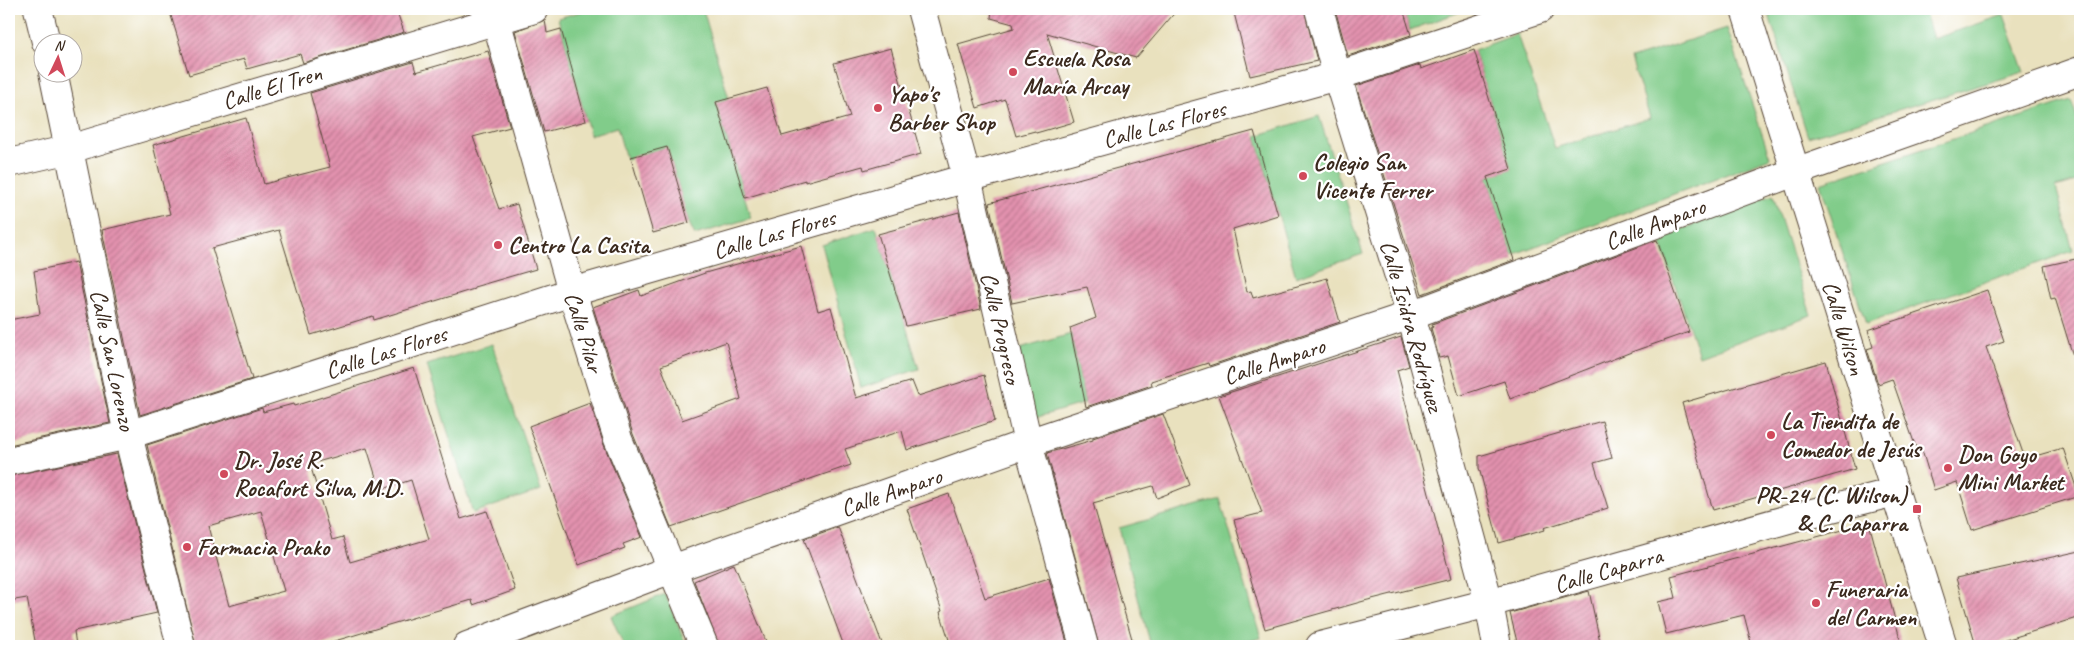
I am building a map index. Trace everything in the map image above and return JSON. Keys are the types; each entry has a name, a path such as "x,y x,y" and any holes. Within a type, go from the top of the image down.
{"street":[{"path":"38,9 44,32"},
{"name":"Calle El Tren","path":"9,163 70,148 494,14 534,9"},
{"name":"Calle Progreso","path":"921,9 967,178 1028,443 1084,646"},
{"name":"Calle Isidra Rodríguez","path":"1319,9 1337,76 1412,315 1489,603 1497,646"},
{"name":"Calle Las Flores","path":"9,461 128,435 572,292 967,178 1337,76 1540,9"},
{"name":"Calle Wilson","path":"1745,9 1943,646"},
{"name":"Calle Pilar","path":"494,14 572,292 618,439 704,646"},
{"name":"Calle Amparo","path":"467,646 672,569 1028,443 1412,315 1795,172 2080,71"},
{"name":"Calle San Lorenzo","path":"55,82 128,435 181,646"},
{"name":"Calle Caparra","path":"1320,646 1489,603 1792,518 1896,492"}],"green space":[{"path":"590,9 703,9 729,99 716,103 751,218 695,235 689,223 667,147 626,159 617,127 590,135 558,18"},
{"path":"1403,9 1468,9 1410,30"},
{"path":"1767,9 1924,9 1933,39 2004,15 2024,72 1808,137"},
{"path":"1727,28 1770,158 1512,255 1487,176 1511,169 1474,50 1517,34 1555,148 1650,118 1631,59"},
{"path":"2071,100 2080,126 2080,180 2056,187 2073,251 1866,324 1820,183"},
{"name":"Colegio San Vicente Ferrer","path":"1319,116 1363,254 1296,277 1256,136"},
{"path":"1773,195 1811,315 1699,356 1659,238"},
{"path":"876,227 919,369 861,388 822,245"},
{"path":"1071,334 1085,403 1031,419 1013,351"},
{"path":"492,344 541,490 473,513 427,365"},
{"path":"1220,499 1261,638 1230,646 1151,646 1119,528"},
{"path":"665,594 685,642 672,646 624,646 611,616"}],"building":[{"path":"169,9 396,9 404,32 303,63 300,54 247,69 244,59 189,75"},
{"name":"Escuela Rosa María Arcay","path":"992,9 1178,9 1136,58 1047,33 1074,122 1036,133 1035,131 1016,136 1005,99 977,108 958,44 1014,28 1013,24 991,18"},
{"path":"1233,9 1304,9 1317,61 1250,76"},
{"path":"1335,9 1403,9 1411,35 1348,56"},
{"path":"545,20 547,33 561,29 586,121 544,132 515,31"},
{"path":"891,48 921,154 864,170 863,166 805,182 805,180 745,198 716,102 767,88 782,136 850,117 834,63"},
{"path":"1474,50 1511,169 1487,177 1514,260 1422,294 1356,86 1420,65 1421,69"},
{"path":"488,51 510,127 473,137 499,209 517,204 536,269 374,320 373,316 311,335 279,230 212,248 252,379 140,415 102,230 170,214 153,145 246,118 264,184 330,167 310,93 413,62 416,72"},
{"name":"Colegio San Vicente Ferrer","path":"1254,131 1278,215 1233,229 1247,292 1251,291 1253,298 1327,278 1340,322 1209,366 1208,363 1151,381 1152,385 1086,407 1070,328 1096,318 1087,287 1012,303 989,203"},
{"path":"667,147 689,223 653,233 631,157"},
{"path":"959,212 981,309 906,326 878,234"},
{"path":"1657,240 1689,332 1510,399 1504,381 1459,396 1448,356 1439,358 1431,328 1433,327 1432,324"},
{"path":"801,246 818,311 831,307 856,398 912,381 918,396 984,375 995,421 907,450 902,431 845,449 851,465 671,527 633,434 593,307 639,290 641,296 705,273","holes":["726,342 741,399 682,420 661,366"]},
{"path":"2080,258 2080,355 2073,356 2055,298 2051,299 2044,266"},
{"path":"76,262 110,423 9,445 9,320 40,314 34,271"},
{"path":"1987,290 2004,341 1986,347 2025,459 2063,448 2079,496 1972,530 1957,482 1934,490 1921,447 1916,448 1892,379 1878,384 1867,349 1873,347 1868,330"},
{"path":"1401,337 1409,366 1397,370 1451,579 1265,629 1234,520 1262,513 1219,396"},
{"name":"La Tiendita de Comedor de Jesús","path":"1826,361 1855,469 1713,510 1682,403"},
{"path":"414,368 461,519 487,511 515,590 473,605 472,600 318,646 196,646 147,445 262,408 263,412 293,404 294,406","holes":["367,448 380,490 411,480 429,539 350,562 343,537 332,540 310,464","261,511 284,591 229,606 208,526"]},
{"path":"590,403 604,445 642,537 623,544 625,548 579,565 529,426"},
{"path":"1163,414 1190,485 1157,498 1153,486 1093,503 1134,646 1099,646 1047,453 1093,440 1093,438"},
{"path":"1602,421 1612,458 1594,463 1608,508 1544,528 1545,530 1499,543 1479,468 1479,456"},
{"path":"117,454 157,613 74,631 76,646 36,646 27,598 9,601 9,476"},
{"path":"949,494 985,598 1049,578 1068,646 951,646 940,612 942,611 907,509"},
{"name":"Funeraria del Carmen","path":"1869,523 1902,646 1752,646 1744,615 1666,634 1658,602 1676,598 1671,576"},
{"path":"838,527 883,646 844,646 804,539"},
{"path":"2080,551 2080,617 1986,646 1976,646 1956,578"},
{"path":"734,564 768,646 719,646 694,581"},
{"path":"1589,591 1601,646 1518,646 1510,613"}],"place":[{"name":"Escuela Rosa María Arcay","path":"1013,72"},
{"name":"Yapo's Barber Shop","path":"878,108"},
{"name":"Colegio San Vicente Ferrer","path":"1303,176"},
{"name":"Centro La Casita","path":"498,245"},
{"name":"La Tiendita de Comedor de Jesús","path":"1771,435"},
{"name":"Don Goyo Mini Market","path":"1948,468"},
{"name":"Dr. José R. Rocafort Silva, M.D.","path":"224,474"},
{"name":"PR-24 (C. Wilson) & C. Caparra","path":"1917,509"},
{"name":"Farmacia Prako","path":"187,547"},
{"name":"Funeraria del Carmen","path":"1816,603"}]}
